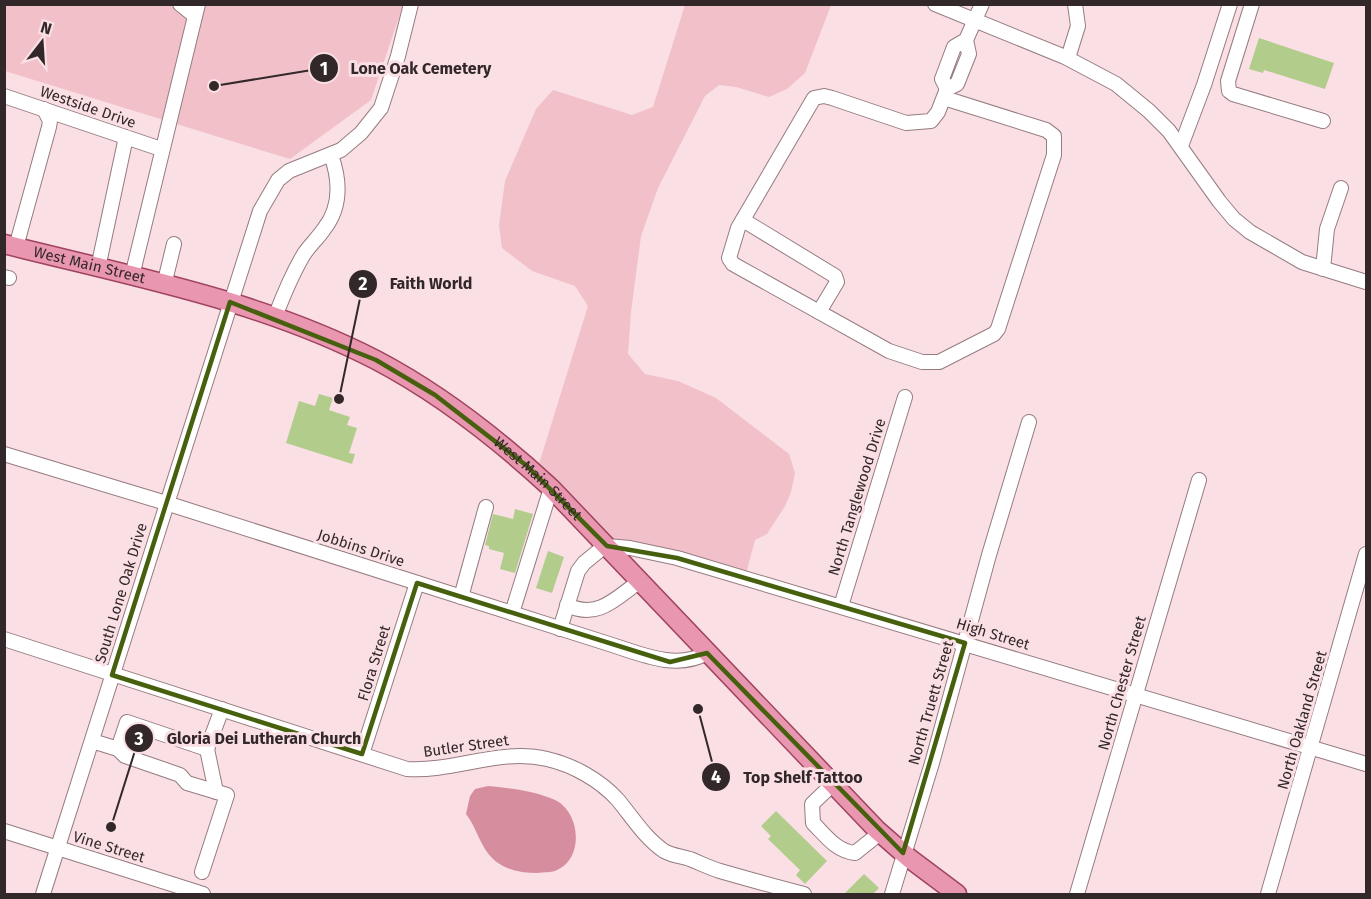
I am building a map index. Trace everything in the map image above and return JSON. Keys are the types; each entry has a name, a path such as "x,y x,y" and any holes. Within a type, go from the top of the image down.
{"main road":[{"name":"West Main Street","path":"10,246 230,302 301,326 376,360 435,395 496,438 551,488 880,833 957,894"}],"street":[{"path":"132,276 161,149 197,10 180,4"},
{"name":"South Lone Oak Drive","path":"43,894 260,211 270,190 289,171 341,150 361,133 381,108 398,56 411,4"},
{"path":"935,4 1068,58 1116,84 1134,97 1168,130 1219,201 1234,219 1250,232 1302,262 1366,282"},
{"path":"945,93 1046,129 1054,136 1054,155 998,329 994,334 939,362 922,362 889,351 733,264 729,258 732,244 743,220 814,98 824,96 832,98 906,123 931,121 938,112 945,93 942,79 954,47 966,40 982,4"},
{"path":"1068,58 1078,26 1075,4"},
{"path":"1181,146 1204,85 1230,4"},
{"path":"1252,4 1228,81 1229,91 1323,121"},
{"name":"Westside Drive","path":"4,96 161,149"},
{"path":"10,246 50,128 50,121 44,109"},
{"path":"98,268 126,137"},
{"path":"274,317 299,262 309,245 326,228 333,212 339,189 338,176 331,154"},
{"path":"1323,269 1327,229 1341,188"},
{"path":"743,220 835,276 837,282 819,312"},
{"path":"164,285 174,244"},
{"name":"North Tanglewood Drive","path":"841,606 906,397"},
{"name":"North Truett Street","path":"892,894 932,763 989,555 1029,422"},
{"name":"Jobbins Drive","path":"4,454 670,662 699,658 707,653"},
{"name":"North Chester Street","path":"1077,894 1199,480"},
{"path":"512,613 551,488"},
{"path":"461,597 486,507"},
{"path":"560,629 578,572 584,563 606,545"},
{"name":"High Street","path":"606,545 677,558 1366,764"},
{"name":"North Oakland Street","path":"1268,894 1366,554"},
{"path":"567,605 578,610 597,609 640,581"},
{"name":"Flora Street","path":"362,754 417,583"},
{"name":"Butler Street","path":"4,639 407,769 419,770 508,756 532,756 567,765 602,786 616,798 648,837 674,856 804,894"},
{"path":"216,792 207,749 222,709"},
{"path":"118,749 127,722 207,749"},
{"path":"92,741 118,749 124,756 180,775 187,783 227,795 202,872"},
{"path":"833,784 812,804 813,823 838,848 846,852 855,853 880,833"},
{"name":"Vine Street","path":"4,831 203,894"}],"highlighted area":[{"path":"230,302 376,360 435,395 527,466 607,546 677,558 965,643 903,853 707,653 670,662 417,583 362,754 112,675"}],"shaded area":[{"path":"4,5 403,5 371,100 290,159 5,71"},
{"path":"685,5 831,5 805,73 787,89 769,97 736,87 719,85 705,96 658,188 641,236 628,354 645,374 678,381 716,398 789,454 795,473 785,506 767,534 755,540 744,581 617,548 538,467 588,306 575,286 532,271 502,248 499,225 505,181 536,109 553,90 632,115 653,107"},
{"path":"488,786 540,794 563,806 570,814 576,834 575,845 567,863 554,871 527,873 507,868 492,858 466,814 470,796 475,789"}],"building":[{"path":"1259,38 1334,63 1325,89 1264,70 1263,73 1249,69"},
{"path":"319,394 333,398 329,410 350,417 347,425 357,428 349,453 355,454 352,464 286,443 299,401 315,406"},
{"path":"515,509 533,514 515,573 500,569 504,553 489,549 489,546 485,545 493,514 513,519"},
{"path":"548,551 564,557 552,593 536,588"},
{"path":"776,811 827,861 805,884 796,875 800,870 768,839 771,836 761,826"},
{"path":"864,874 879,888 873,894 844,894"}],"place":[{"name":"Lone Oak Cemetery","path":"214,86"},
{"name":"Faith World","path":"339,399"},
{"name":"Top Shelf Tattoo","path":"698,709"},
{"name":"Gloria Dei Lutheran Church","path":"111,827"}]}
